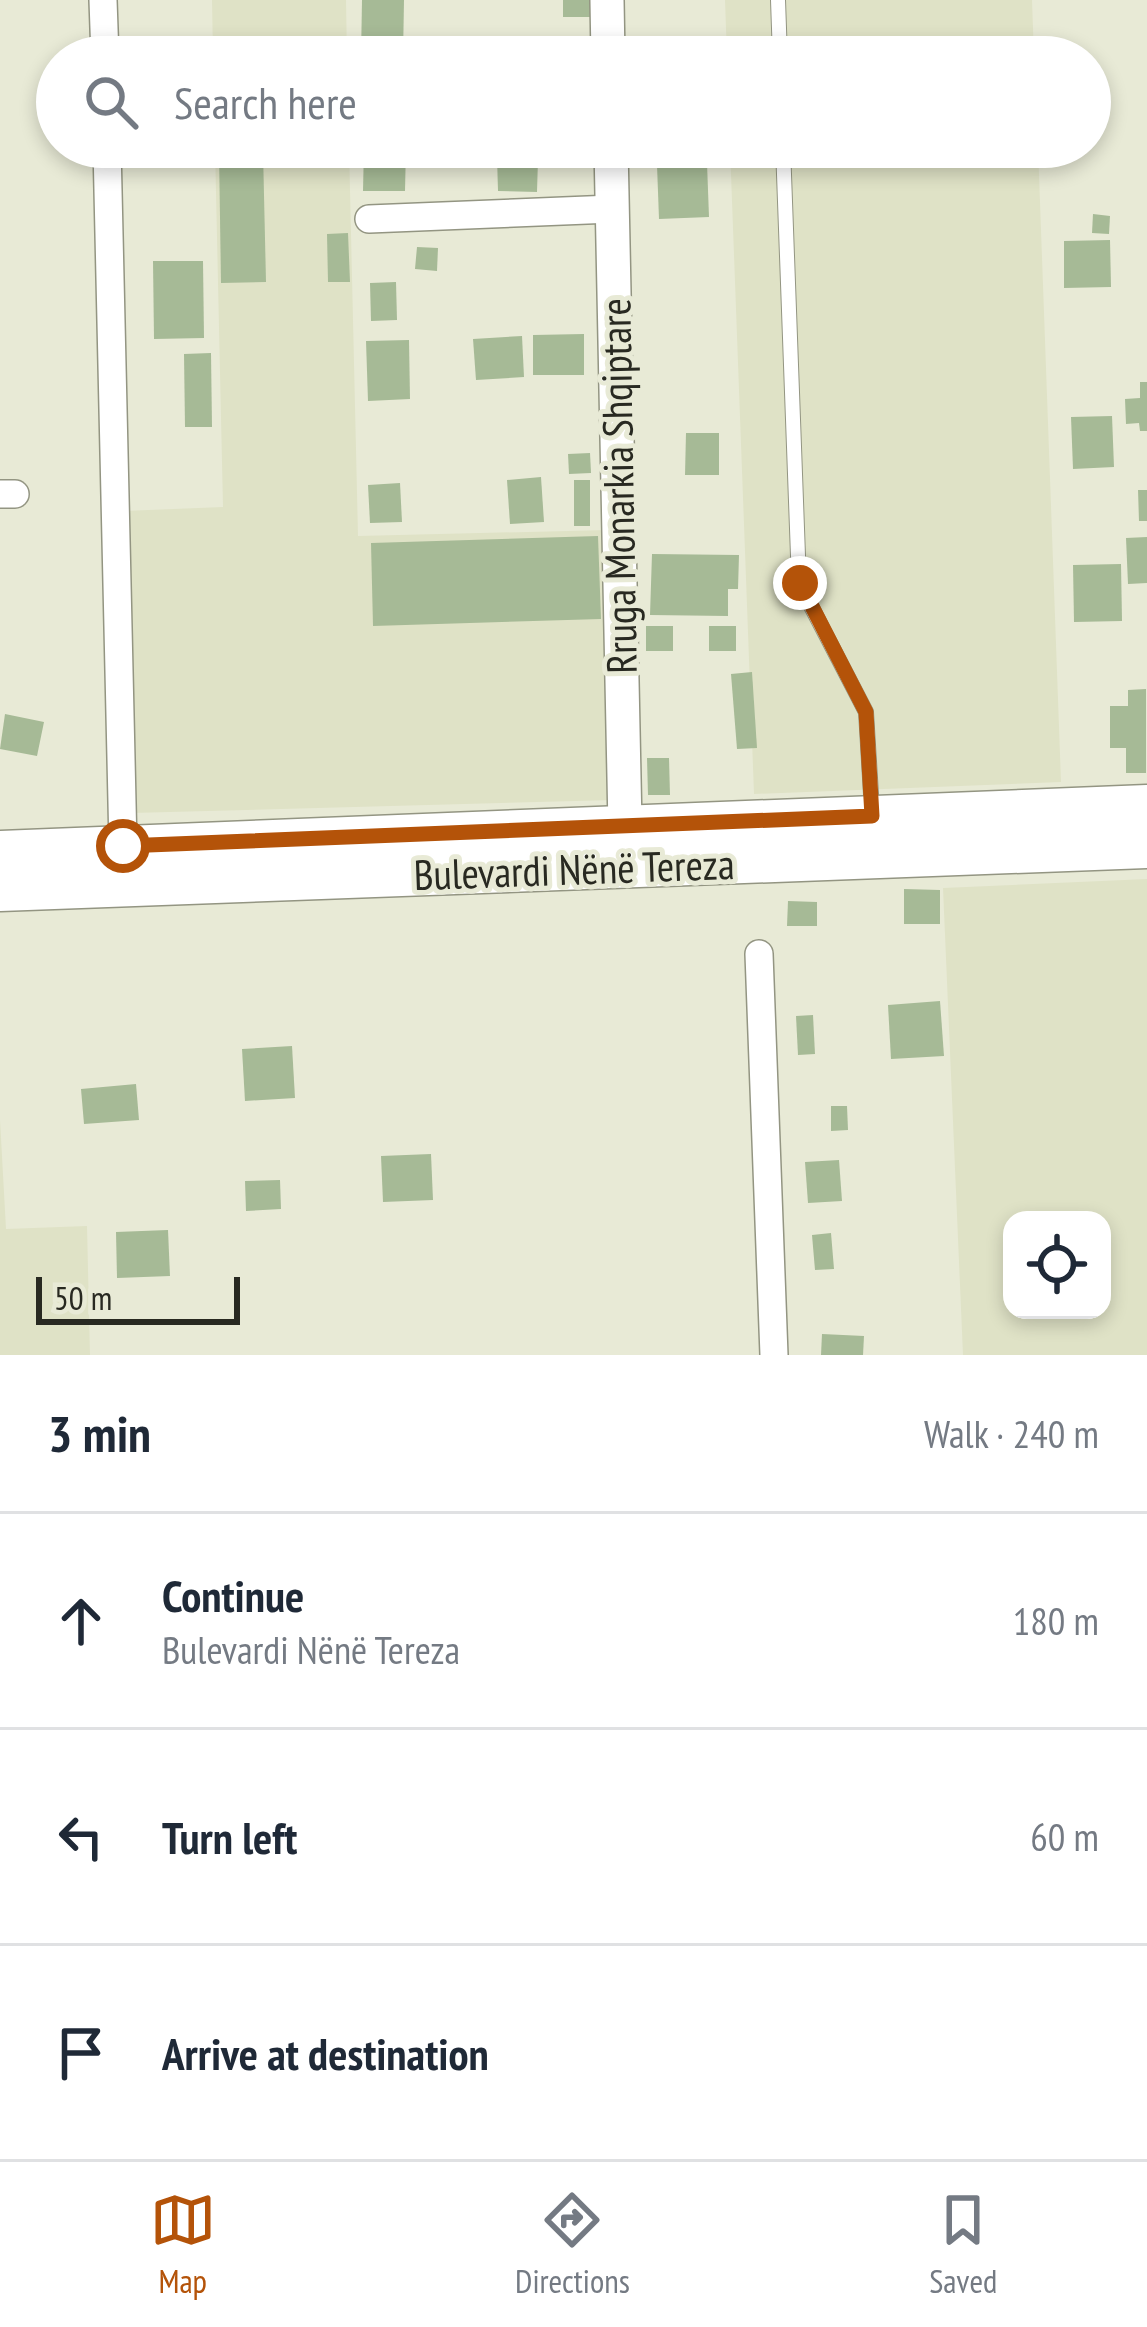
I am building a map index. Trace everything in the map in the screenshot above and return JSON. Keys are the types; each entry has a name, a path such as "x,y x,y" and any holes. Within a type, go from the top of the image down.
{"main road":[{"name":"Bulevardi Nënë Tereza","path":"0,852 1147,806"},
{"name":"Bulevardi Nënë Tereza","path":"0,890 1147,847"}],"street":[{"path":"103,0 104,36"},
{"path":"607,0 608,36"},
{"path":"107,168 123,846"},
{"name":"Rruga Monarkia Shqiptare","path":"611,168 625,826"},
{"path":"369,219 612,209"},
{"path":"759,954 774,1355"}],"lane":[{"path":"778,0 779,36"},
{"path":"784,168 800,583 866,712 872,816"}],"shaded area":[{"path":"212,0 346,0 347,36 213,36"},
{"path":"725,0 1032,0 1033,36 726,36"},
{"path":"215,168 349,168 358,536 608,530 614,800 131,813 124,511 223,507"},
{"path":"731,168 1039,168 1061,782 754,794"},
{"path":"1147,879 1147,1355 963,1355 943,888"},
{"path":"0,1120 6,1229 87,1226 90,1355 0,1355"}],"building":[{"path":"362,0 404,0 403,36 361,36"},
{"path":"563,0 590,0 590,17 563,17"},
{"path":"219,168 263,168 266,282 221,283"},
{"path":"364,168 406,168 405,191 363,191"},
{"path":"497,168 538,168 537,192 498,191"},
{"path":"657,168 707,168 709,217 659,219"},
{"path":"1093,214 1110,216 1109,234 1092,233"},
{"path":"348,233 350,282 328,282 327,234"},
{"path":"1110,240 1111,287 1064,288 1064,241"},
{"path":"417,247 438,248 437,271 415,269"},
{"path":"153,261 203,261 204,338 154,339"},
{"path":"396,282 397,320 371,321 370,283"},
{"path":"584,334 584,375 533,375 533,335"},
{"path":"522,336 524,377 476,380 473,339"},
{"path":"409,340 410,399 368,401 366,341"},
{"path":"211,353 212,427 185,427 184,354"},
{"path":"1140,382 1147,382 1147,431 1140,431 1139,423 1126,424 1125,399 1140,398"},
{"path":"1112,416 1114,467 1073,469 1071,417"},
{"path":"686,433 719,433 719,475 685,475"},
{"path":"590,453 591,473 569,474 568,454"},
{"path":"541,477 544,522 510,524 507,480"},
{"path":"574,480 590,480 590,526 574,526"},
{"path":"400,483 402,522 370,523 368,485"},
{"path":"1138,490 1147,490 1147,521 1139,521"},
{"path":"598,536 601,619 373,626 371,543"},
{"path":"1147,537 1147,583 1128,584 1126,538"},
{"path":"652,554 739,555 738,589 728,589 728,616 650,615"},
{"path":"1121,564 1122,621 1074,622 1073,565"},
{"path":"646,626 673,626 673,651 646,651"},
{"path":"709,626 736,626 736,651 709,651"},
{"path":"752,672 757,748 737,749 731,674"},
{"path":"1146,689 1146,773 1126,773 1126,748 1110,748 1110,706 1128,706 1128,690"},
{"path":"5,714 44,722 37,756 0,749"},
{"path":"647,758 669,758 670,795 648,795"},
{"path":"904,889 940,890 940,924 904,924"},
{"path":"788,901 817,902 817,926 787,926"},
{"path":"940,1001 944,1056 891,1059 888,1005"},
{"path":"813,1015 815,1054 798,1055 796,1016"},
{"path":"292,1046 295,1098 245,1101 242,1049"},
{"path":"136,1084 139,1120 84,1124 81,1089"},
{"path":"831,1106 847,1106 848,1130 831,1131"},
{"path":"431,1154 433,1200 383,1202 381,1156"},
{"path":"839,1160 842,1201 808,1203 805,1162"},
{"path":"280,1180 281,1209 246,1211 245,1181"},
{"path":"168,1230 170,1276 117,1278 116,1232"},
{"path":"831,1233 834,1269 815,1270 812,1235"},
{"path":"822,1334 864,1336 863,1355 821,1355"}],"route":[{"path":"123,846 872,816 866,712 800,583"}]}
